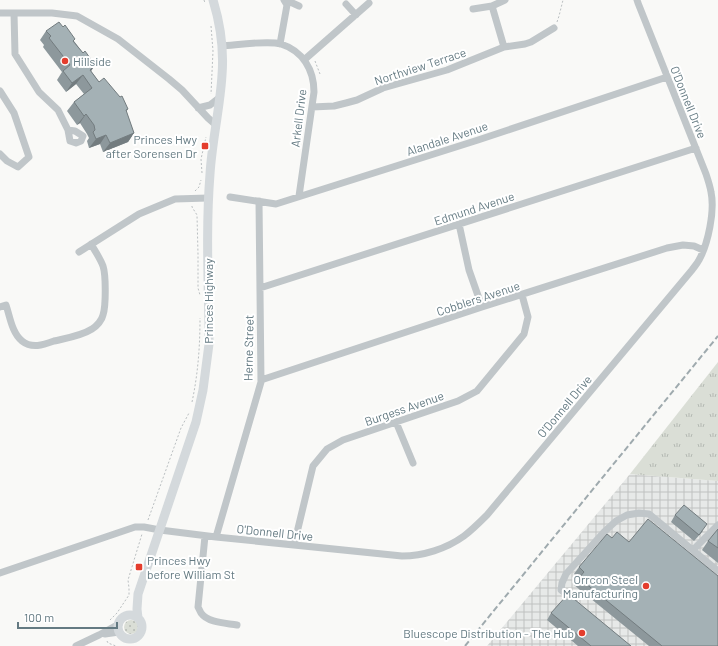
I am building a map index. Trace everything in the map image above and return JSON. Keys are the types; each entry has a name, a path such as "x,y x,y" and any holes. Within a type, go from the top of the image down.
{"main road":[{"name":"Princes Highway","path":"126,616 138,594 160,530 169,499 196,422 203,390 209,344 208,198 212,149 222,74 220,24 210,3"},
{"name":"Princes Highway","path":"138,594 138,618"},
{"path":"132,615 138,618 142,626 142,631 138,636 125,637 122,619 126,616 132,615"}],"street":[{"path":"285,0 299,6"},
{"path":"280,44 287,5 285,0"},
{"path":"473,9 492,6 505,0"},
{"name":"O'Donnell Drive","path":"0,573 135,527 145,527 205,536 402,556 415,556 446,546 465,536 487,515 692,270 699,260 707,238 711,223 712,193 638,0"},
{"path":"304,60 369,3"},
{"path":"346,4 356,14"},
{"path":"492,6 504,47"},
{"path":"0,13 52,13 77,16 118,39 148,62 178,86 216,125"},
{"path":"14,13 15,54 40,92 58,110 68,130"},
{"name":"Northview Terrace","path":"312,107 334,106 357,100 382,88 447,70 504,47 531,42 554,28"},
{"name":"Arkell Drive","path":"222,46 260,43 280,44 293,50 304,60 311,73 314,82 314,92 299,196"},
{"name":"Alandale Avenue","path":"230,197 276,204 478,140 667,76"},
{"path":"0,91 14,113 29,157 18,167 7,161 0,154"},
{"path":"198,108 210,105 219,98"},
{"name":"Edmund Avenue","path":"260,288 696,148"},
{"path":"79,252 138,214 175,199 208,198"},
{"name":"Herne Street","path":"216,537 261,380 259,201"},
{"path":"459,224 469,270 482,307"},
{"path":"3,306 16,334 22,342 30,345 37,346 80,334 92,329 103,317 105,300 104,270 91,244"},
{"name":"Cobblers Avenue","path":"261,380 667,248 683,245 694,246 703,250"},
{"name":"Burgess Avenue","path":"294,545 313,466 327,449 343,440 458,401 477,391 524,334 528,318 522,295"},
{"path":"396,422 413,463"},
{"path":"577,603 561,590 563,579 604,532 616,521 639,513 649,514 718,570"},
{"path":"693,550 718,525"},
{"path":"205,536 198,607 201,613 207,618 214,621 237,625"},
{"path":"76,646 101,635 125,637"}],"path":[{"path":"204,0 210,3"},
{"path":"554,28 563,0"},
{"path":"210,22 213,51 210,105"},
{"path":"200,297 198,288 197,214 192,207 194,192 199,187 202,178 201,159 206,136"},
{"path":"191,407 197,368 200,335 200,312"},
{"path":"109,622 129,595 128,580 142,532 151,514 181,428 189,413"},
{"path":"101,635 108,642 116,646"}],"shaded area":[{"path":"630,474 718,481 718,646 487,646"}],"green space":[{"path":"718,362 718,481 630,474"},
{"path":"128,620 134,620 138,624 138,630 134,634 128,634 124,630 124,624"}],"building":[{"path":"59,22 63,27 65,25 75,39 73,41 83,53 85,51 95,65 90,70 99,82 104,78 120,97 122,96 128,109 126,110 134,133 110,143 106,135 96,139 93,132 95,130 94,125 86,114 84,116 74,102 92,88 83,75 72,83 63,71 70,65 49,38 51,36 46,31"},
{"path":"684,505 707,524 699,535 675,515"},
{"name":"Orrcon Steel Manufacturing","path":"648,519 718,576 718,646 662,646 579,578 584,572 579,567 607,534 612,538 617,532 629,542"},
{"path":"718,529 718,548 708,541"},
{"name":"Bluescope Distribution - The Hub","path":"568,594 631,646 591,646 551,613"}],"railway":[{"path":"465,646 718,336"}],"place":[{"name":"Hillside","path":"65,61"},
{"name":"Princes Hwy after Sorensen Dr","path":"205,146"},
{"name":"Princes Hwy before William St","path":"139,567"},
{"name":"Orrcon Steel Manufacturing","path":"646,586"},
{"name":"Bluescope Distribution - The Hub","path":"582,633"}]}
